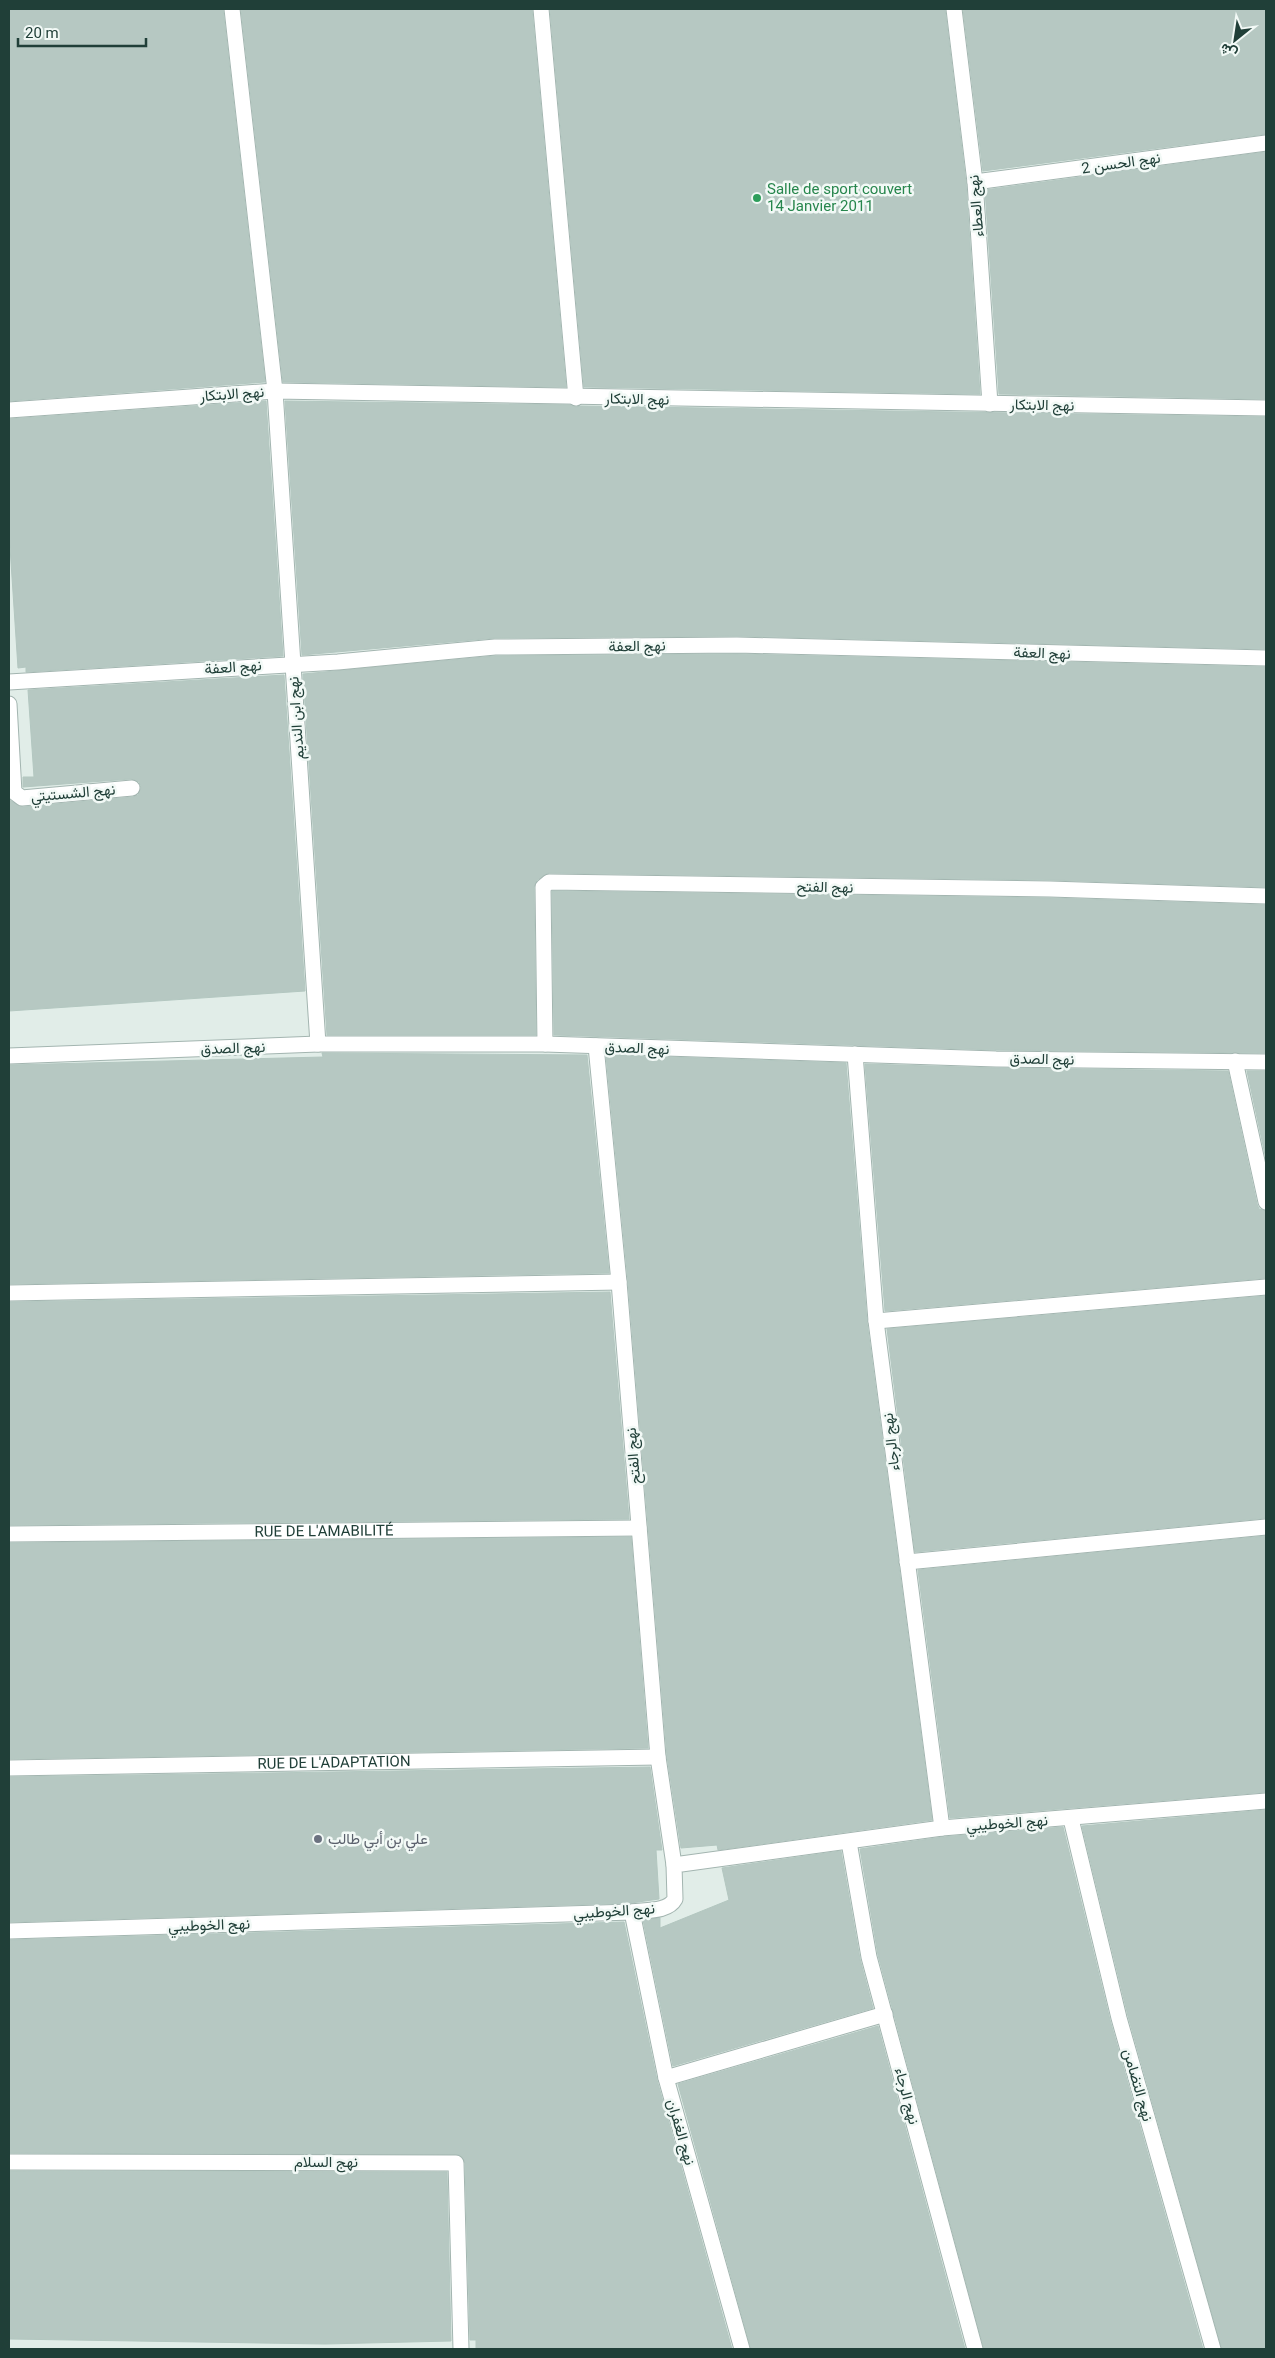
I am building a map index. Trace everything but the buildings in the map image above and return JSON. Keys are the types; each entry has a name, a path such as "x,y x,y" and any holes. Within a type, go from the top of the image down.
{"street":[{"name":"نهج ابن النديم","path":"232,9 276,391 318,1044"},
{"path":"541,9 576,398"},
{"name":"نهج العطاء","path":"954,9 975,182 990,404"},
{"name":"نهج الحسن 2","path":"975,182 1266,144"},
{"name":"نهج الابتكار","path":"9,410 276,391 576,398 1266,408"},
{"name":"نهج العفة","path":"9,682 293,663 338,662 495,647 737,644 1266,658"},
{"name":"نهج الشستيتي","path":"9,704 14,792 17,796 22,798 132,788"},
{"name":"نهج الفتح","path":"545,1044 543,888 549,882 1050,889 1266,896"},
{"name":"نهج الصدق","path":"9,1056 318,1044 545,1044 1005,1059 1266,1062"},
{"name":"نهج الفتح","path":"596,1046 619,1282 658,1757 674,1865"},
{"name":"نهج الرجاء","path":"855,1054 876,1321 942,1828"},
{"path":"1235,1061 1266,1202"},
{"path":"9,1293 619,1282"},
{"path":"876,1321 1266,1287"},
{"path":"907,1562 1266,1527"},
{"name":"RUE DE L'AMABILITÉ","path":"9,1534 639,1528"},
{"name":"RUE DE L'ADAPTATION","path":"9,1768 658,1757"},
{"name":"نهج الخوطيبي","path":"9,1931 632,1912 659,1909 673,1902 676,1898 674,1865 942,1828 1071,1819 1266,1801"},
{"name":"نهج التضامن","path":"1071,1819 1120,2018 1213,2349"},
{"name":"نهج الرجاء","path":"849,1842 869,1957 975,2349"},
{"name":"نهج الغفران","path":"632,1912 666,2078 742,2349"},
{"path":"666,2078 885,2014"},
{"name":"نهج السلام","path":"9,2162 456,2163 461,2349"}],"place":[{"name":"Salle de sport couvert 14 Janvier 2011","path":"757,198"},
{"name":"علي بن أبي طالب","path":"318,1839"}]}
